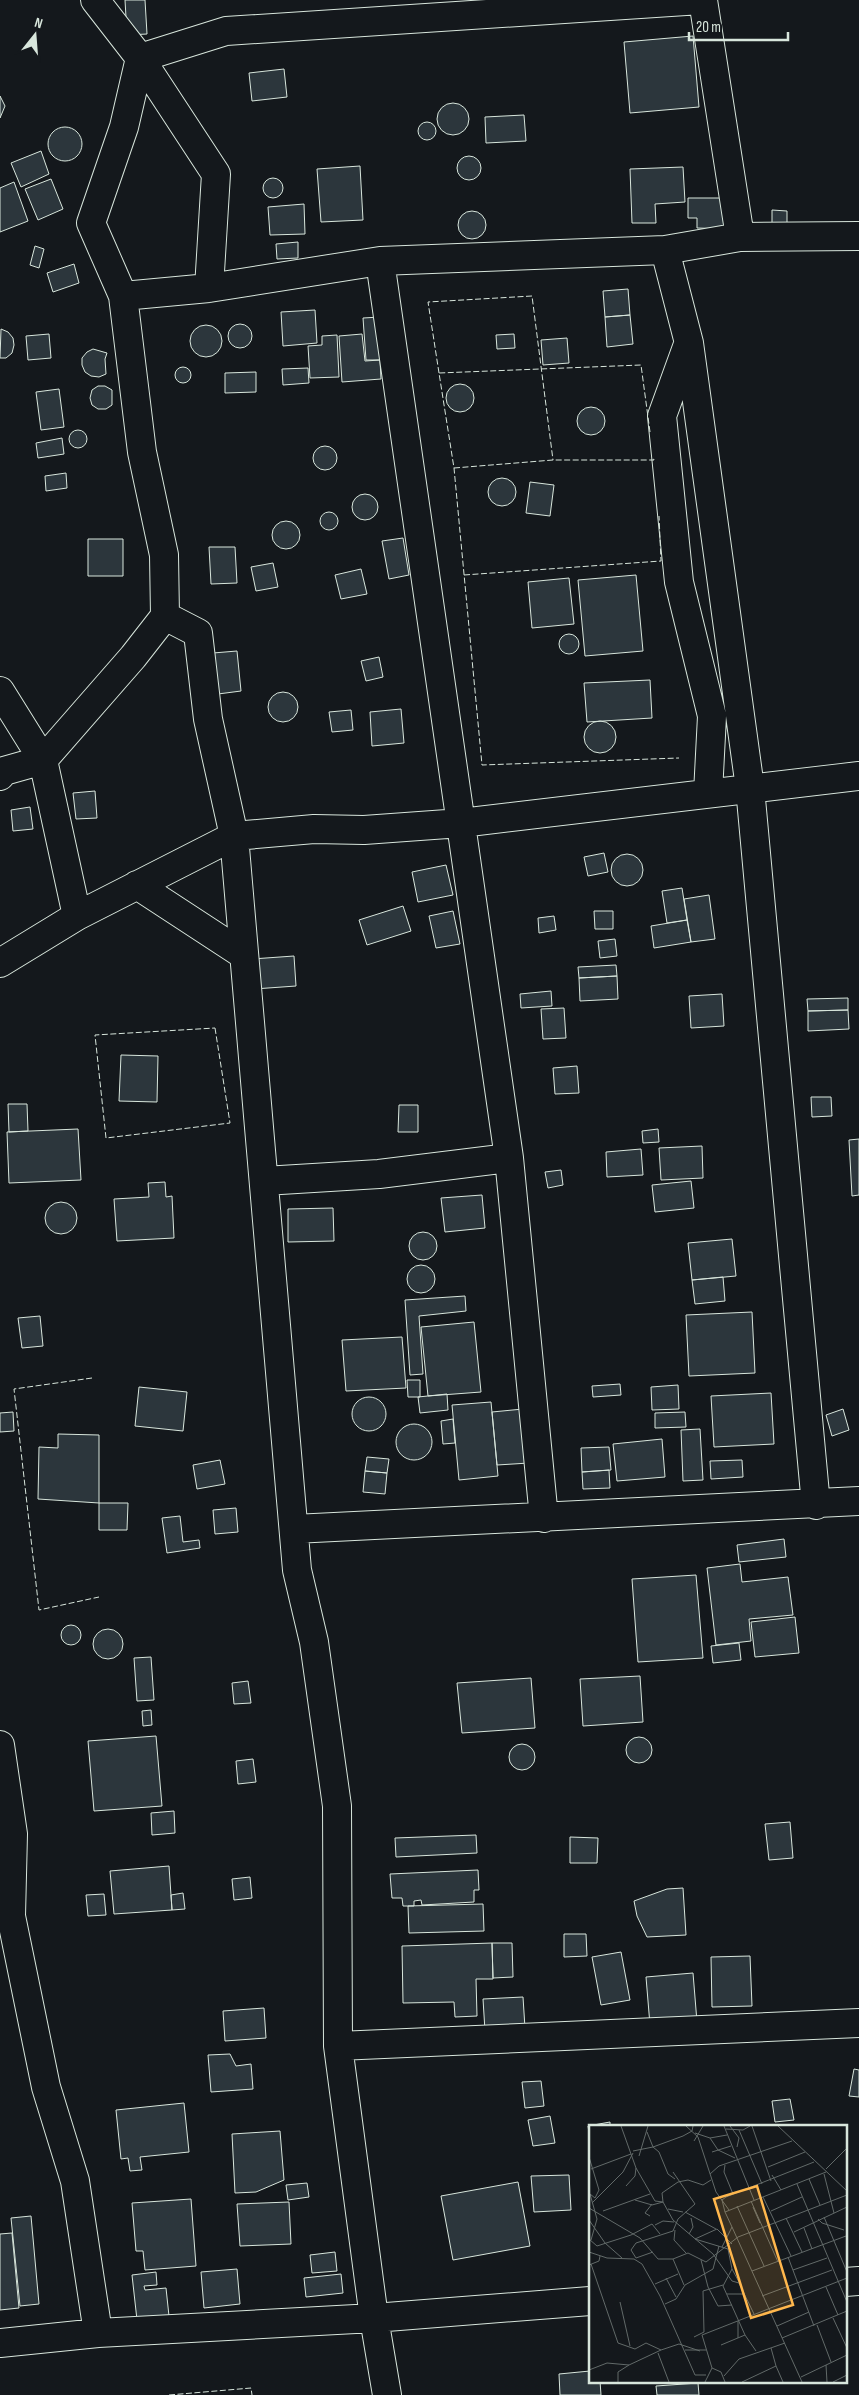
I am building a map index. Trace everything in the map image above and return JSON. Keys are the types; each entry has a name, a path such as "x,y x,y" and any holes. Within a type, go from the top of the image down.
{"street":[{"path":"95,0 140,58 216,174 210,288"},
{"path":"140,58 226,31 374,10 702,0 740,238"},
{"path":"1,770 43,760 166,616 164,555 142,452 123,296 91,223 124,127 140,58"},
{"path":"123,296 210,288 380,261 665,250 740,238 859,236"},
{"path":"665,250 689,343 750,788 816,1505"},
{"path":"380,261 509,1158 544,1518"},
{"path":"689,343 662,416 679,582 712,716 708,793"},
{"path":"166,616 198,633 208,719 234,836 297,1570 314,1642 337,1806 338,2046 374,2318 387,2395"},
{"path":"0,691 43,760 77,916"},
{"path":"0,963 77,916 234,836 314,829 364,830 461,823 859,776"},
{"path":"136,885 244,955"},
{"path":"264,1181 378,1174 509,1158"},
{"path":"294,1529 816,1505 859,1501"},
{"path":"0,1745 13,1834 5,1915 46,2087 75,2181 98,2333"},
{"path":"338,2046 859,2023"},
{"path":"846,2282 859,2281"},
{"path":"0,2343 98,2333 374,2318 589,2302"}],"building":[{"path":"125,0 145,0 147,34 127,35"},
{"path":"693,36 699,107 630,113 624,42"},
{"path":"284,69 287,97 252,101 249,73"},
{"path":"0,96 5,106 0,118"},
{"path":"453,103 465,107 469,119 465,131 453,135 441,131 437,119 441,107"},
{"path":"524,115 526,141 486,143 485,117"},
{"path":"423,122 431,122 436,127 434,138 423,140 418,135 418,127"},
{"path":"65,127 77,132 82,144 77,156 65,161 53,156 48,144 53,132"},
{"path":"41,151 49,174 21,187 11,163"},
{"path":"469,156 478,159 481,168 478,177 469,180 460,177 457,168 460,159"},
{"path":"360,166 363,220 321,222 317,169"},
{"path":"683,167 685,202 655,204 656,223 632,223 630,169"},
{"path":"269,178 277,178 283,184 283,192 277,198 269,198 263,192 263,184"},
{"path":"51,179 63,209 38,220 25,189"},
{"path":"14,182 28,221 0,232 0,188"},
{"path":"688,198 727,198 728,229 697,228 697,218 688,218"},
{"path":"304,204 305,234 270,235 268,207"},
{"path":"772,210 787,211 787,225 772,225"},
{"path":"472,211 482,215 486,225 482,235 472,239 462,235 458,225 462,215"},
{"path":"298,242 298,258 277,259 276,244"},
{"path":"35,246 44,249 39,268 30,265"},
{"path":"74,264 79,283 53,292 47,273"},
{"path":"628,289 630,315 605,317 603,291"},
{"path":"315,310 317,343 283,346 281,312"},
{"path":"630,315 633,344 607,347 605,317"},
{"path":"380,317 383,360 366,360 363,318"},
{"path":"240,324 245,325 251,331 251,341 245,347 240,348 235,347 229,341 228,336 229,331 235,325"},
{"path":"206,325 217,330 222,341 217,352 206,357 195,352 190,341 195,330"},
{"path":"1,329 8,332 13,338 12,353 6,358 0,358"},
{"path":"49,334 51,358 28,360 26,336"},
{"path":"362,334 365,361 380,360 381,379 342,382 339,336"},
{"path":"514,334 515,348 497,349 496,335"},
{"path":"337,335 339,377 310,378 308,346 322,345 322,336"},
{"path":"567,338 569,363 543,365 541,340"},
{"path":"93,349 107,353 105,359 106,374 99,377 91,376 85,372 82,365 82,358"},
{"path":"180,367 186,367 191,372 189,381 180,383 175,378 175,372"},
{"path":"308,368 309,383 283,385 282,369"},
{"path":"256,372 256,392 225,393 225,373"},
{"path":"460,384 470,388 474,398 470,408 460,412 450,408 446,398 450,388"},
{"path":"98,386 105,386 112,390 112,405 106,409 98,409 92,405 90,398 92,390"},
{"path":"59,389 64,427 41,430 36,392"},
{"path":"591,407 601,411 605,421 601,431 591,435 581,431 577,421 581,411"},
{"path":"78,430 84,433 87,439 84,445 78,448 72,445 69,439 72,433"},
{"path":"62,438 64,454 38,458 36,443"},
{"path":"325,446 333,450 337,458 333,466 325,470 317,466 313,458 317,450"},
{"path":"66,473 67,488 46,491 45,476"},
{"path":"502,478 512,482 516,492 512,502 502,506 492,502 488,492 492,482"},
{"path":"530,482 554,485 550,516 526,513"},
{"path":"365,494 375,497 378,507 375,517 365,520 355,517 352,507 355,497"},
{"path":"329,512 335,515 338,521 335,527 329,530 323,527 320,521 323,515"},
{"path":"286,521 296,525 300,535 296,545 286,549 276,545 272,535 276,525"},
{"path":"403,538 409,575 389,579 382,541"},
{"path":"88,539 123,539 123,576 88,576"},
{"path":"209,547 235,547 237,583 211,584"},
{"path":"273,563 278,587 256,591 251,567"},
{"path":"361,569 367,594 341,599 335,575"},
{"path":"636,575 643,651 585,656 578,580"},
{"path":"569,578 574,624 532,628 528,582"},
{"path":"565,634 573,634 579,640 579,648 573,654 565,654 559,648 559,640"},
{"path":"237,651 241,691 218,694 213,653"},
{"path":"379,657 383,677 366,681 361,661"},
{"path":"650,680 652,718 587,722 584,683"},
{"path":"283,692 289,693 297,701 297,713 289,721 283,722 277,721 269,713 268,707 269,701 277,693"},
{"path":"401,709 404,743 372,746 370,712"},
{"path":"351,710 353,730 332,732 329,712"},
{"path":"600,721 611,726 616,737 611,748 600,753 589,748 584,737 589,726"},
{"path":"95,791 97,818 76,819 73,793"},
{"path":"30,807 33,829 13,831 11,810"},
{"path":"604,853 608,872 588,876 584,857"},
{"path":"627,854 633,855 638,859 642,864 642,876 638,881 633,885 627,886 621,885 616,881 612,876 611,870 612,864 616,859 621,855"},
{"path":"446,865 453,895 418,902 412,872"},
{"path":"682,888 687,920 667,923 662,891"},
{"path":"709,895 715,939 691,942 684,899"},
{"path":"403,906 411,931 367,945 359,920"},
{"path":"453,911 460,944 436,948 429,916"},
{"path":"594,911 613,911 613,929 595,929"},
{"path":"554,916 556,930 539,933 538,918"},
{"path":"687,920 691,942 654,948 651,926"},
{"path":"615,939 617,956 600,958 598,941"},
{"path":"294,956 296,986 254,989 252,959"},
{"path":"616,965 617,976 579,978 578,967"},
{"path":"617,976 618,999 580,1001 579,978"},
{"path":"551,991 552,1006 521,1008 520,994"},
{"path":"722,994 724,1026 691,1028 689,996"},
{"path":"848,998 848,1010 808,1011 807,999"},
{"path":"564,1008 566,1038 543,1039 541,1009"},
{"path":"848,1010 849,1029 808,1031 808,1011"},
{"path":"121,1055 158,1056 157,1102 119,1101"},
{"path":"577,1066 579,1093 555,1094 553,1068"},
{"path":"811,1097 831,1097 832,1116 812,1117"},
{"path":"8,1104 27,1104 28,1131 9,1132"},
{"path":"399,1105 418,1105 418,1132 398,1132"},
{"path":"78,1129 81,1180 9,1183 7,1132"},
{"path":"658,1129 659,1142 643,1143 642,1131"},
{"path":"859,1139 859,1195 852,1196 849,1140"},
{"path":"702,1146 703,1178 661,1180 659,1148"},
{"path":"641,1149 643,1175 607,1177 606,1152"},
{"path":"561,1170 563,1185 548,1188 545,1172"},
{"path":"691,1181 694,1208 655,1212 652,1185"},
{"path":"165,1182 166,1197 172,1196 174,1238 117,1241 114,1199 149,1197 148,1183"},
{"path":"482,1195 485,1228 445,1232 441,1198"},
{"path":"61,1202 67,1203 72,1207 76,1212 76,1224 72,1229 67,1233 61,1234 55,1233 50,1229 46,1224 45,1218 46,1212 50,1207 55,1203"},
{"path":"333,1208 334,1241 288,1242 288,1209"},
{"path":"423,1232 433,1236 437,1246 433,1256 423,1260 413,1256 409,1246 413,1236"},
{"path":"732,1239 736,1276 692,1280 688,1243"},
{"path":"421,1265 431,1269 435,1279 431,1289 421,1293 411,1289 407,1279 411,1269"},
{"path":"723,1277 725,1301 695,1304 692,1280"},
{"path":"465,1296 466,1311 419,1316 423,1374 410,1375 405,1300"},
{"path":"752,1312 755,1373 689,1376 686,1315"},
{"path":"40,1316 43,1346 22,1348 18,1318"},
{"path":"474,1322 481,1392 428,1396 421,1327"},
{"path":"402,1337 406,1388 346,1391 342,1340"},
{"path":"407,1380 420,1380 420,1397 408,1397"},
{"path":"620,1384 621,1395 593,1397 592,1386"},
{"path":"678,1385 679,1409 652,1410 651,1387"},
{"path":"139,1387 187,1392 183,1431 135,1426"},
{"path":"771,1393 774,1444 714,1447 711,1396"},
{"path":"447,1394 448,1410 420,1413 418,1397"},
{"path":"369,1397 381,1402 386,1414 381,1426 369,1431 357,1426 352,1414 357,1402"},
{"path":"491,1402 498,1476 459,1480 452,1405"},
{"path":"523,1409 529,1463 497,1465 492,1412"},
{"path":"843,1409 849,1430 832,1436 826,1415"},
{"path":"13,1412 14,1431 0,1432 0,1413"},
{"path":"685,1412 686,1427 655,1428 655,1413"},
{"path":"453,1419 455,1443 443,1444 441,1421"},
{"path":"414,1424 426,1430 432,1442 426,1454 414,1460 402,1454 396,1442 402,1430"},
{"path":"700,1429 703,1480 683,1481 681,1430"},
{"path":"58,1434 99,1435 99,1503 38,1499 39,1447 58,1448"},
{"path":"662,1439 665,1477 617,1481 613,1444"},
{"path":"609,1447 611,1470 582,1472 581,1448"},
{"path":"367,1457 389,1459 387,1473 365,1471"},
{"path":"220,1460 225,1484 197,1489 193,1465"},
{"path":"742,1460 743,1477 711,1479 710,1461"},
{"path":"609,1470 610,1488 583,1489 582,1472"},
{"path":"365,1471 387,1473 385,1494 363,1492"},
{"path":"99,1503 128,1503 127,1530 99,1530"},
{"path":"236,1508 238,1532 215,1534 213,1510"},
{"path":"180,1516 183,1542 199,1540 200,1548 167,1553 162,1518"},
{"path":"784,1539 786,1557 739,1562 737,1545"},
{"path":"740,1564 742,1582 788,1577 793,1615 749,1619 751,1641 716,1645 707,1568"},
{"path":"696,1575 703,1658 638,1662 632,1579"},
{"path":"795,1617 799,1653 755,1657 751,1622"},
{"path":"71,1625 78,1628 81,1635 78,1642 71,1645 64,1642 61,1635 64,1628"},
{"path":"108,1629 119,1633 123,1644 119,1655 108,1659 97,1655 93,1644 97,1633"},
{"path":"739,1643 741,1660 713,1663 711,1646"},
{"path":"151,1657 154,1700 137,1701 134,1658"},
{"path":"640,1676 643,1722 583,1726 580,1679"},
{"path":"531,1678 535,1728 462,1733 457,1683"},
{"path":"248,1681 251,1703 234,1704 232,1683"},
{"path":"151,1710 152,1725 143,1726 142,1711"},
{"path":"156,1736 162,1806 94,1811 88,1741"},
{"path":"639,1737 648,1741 652,1750 648,1759 639,1763 630,1759 626,1750 630,1741"},
{"path":"522,1744 531,1748 535,1757 531,1766 522,1770 513,1766 509,1757 513,1748"},
{"path":"253,1759 256,1782 238,1784 236,1761"},
{"path":"174,1811 175,1833 152,1835 151,1813"},
{"path":"790,1822 793,1858 769,1860 765,1824"},
{"path":"476,1835 477,1853 396,1857 395,1838"},
{"path":"570,1837 598,1838 597,1863 570,1863"},
{"path":"169,1866 172,1910 114,1914 110,1871"},
{"path":"478,1870 479,1890 474,1890 474,1902 422,1905 421,1900 414,1901 414,1906 403,1906 402,1898 392,1898 390,1874"},
{"path":"250,1877 252,1898 234,1900 232,1879"},
{"path":"683,1888 686,1935 647,1937 637,1916 634,1901 667,1889"},
{"path":"183,1893 185,1909 172,1910 171,1895"},
{"path":"104,1894 106,1915 88,1916 86,1895"},
{"path":"483,1904 484,1931 409,1933 408,1906"},
{"path":"564,1934 586,1934 587,1956 564,1957"},
{"path":"492,1943 493,1979 476,1979 477,2016 455,2017 454,2002 403,2003 402,1946"},
{"path":"492,1943 512,1943 513,1977 493,1978"},
{"path":"621,1952 630,2000 601,2005 592,1957"},
{"path":"750,1956 752,2006 712,2007 711,1957"},
{"path":"693,1973 697,2022 650,2025 646,1977"},
{"path":"523,1997 525,2028 485,2031 483,1999"},
{"path":"264,2008 266,2038 225,2041 223,2011"},
{"path":"230,2054 236,2066 251,2064 253,2089 211,2092 208,2055"},
{"path":"854,2069 859,2070 859,2097 849,2096"},
{"path":"541,2081 544,2106 525,2108 522,2082"},
{"path":"790,2099 794,2120 775,2122 772,2101"},
{"path":"184,2103 189,2152 140,2157 142,2170 130,2171 128,2158 121,2159 116,2110"},
{"path":"550,2116 555,2143 533,2146 528,2120"},
{"path":"610,2122 610,2125 594,2125"},
{"path":"280,2131 284,2180 256,2192 235,2193 232,2134"},
{"path":"569,2175 571,2210 534,2212 531,2176"},
{"path":"518,2182 530,2246 453,2260 441,2196"},
{"path":"307,2183 309,2197 288,2200 286,2185"},
{"path":"191,2199 196,2266 145,2270 143,2251 136,2251 132,2203"},
{"path":"289,2202 291,2244 240,2246 237,2204"},
{"path":"31,2216 39,2304 20,2306 11,2218"},
{"path":"12,2233 19,2308 0,2310 0,2234"},
{"path":"335,2252 337,2271 312,2273 310,2255"},
{"path":"237,2269 240,2304 204,2308 201,2272"},
{"path":"156,2272 157,2285 144,2286 145,2290 166,2288 169,2316 137,2320 132,2275"},
{"path":"341,2274 343,2293 306,2297 304,2278"},
{"path":"589,2371 589,2382 600,2382 601,2395 560,2395 559,2374"},
{"path":"698,2383 699,2395 657,2395 656,2386"}],"fence":[{"path":"439,373 428,302 532,296 553,460"},
{"path":"650,432 641,365 439,373 454,468 482,765 679,758"},
{"path":"454,468 553,460 654,460 653,457"},
{"path":"464,575 661,561 659,516"},
{"path":"215,1028 230,1123 106,1138 95,1035 215,1028"},
{"path":"92,1378 14,1389 39,1610 99,1597"},
{"path":"169,2395 251,2388 252,2395"}]}
